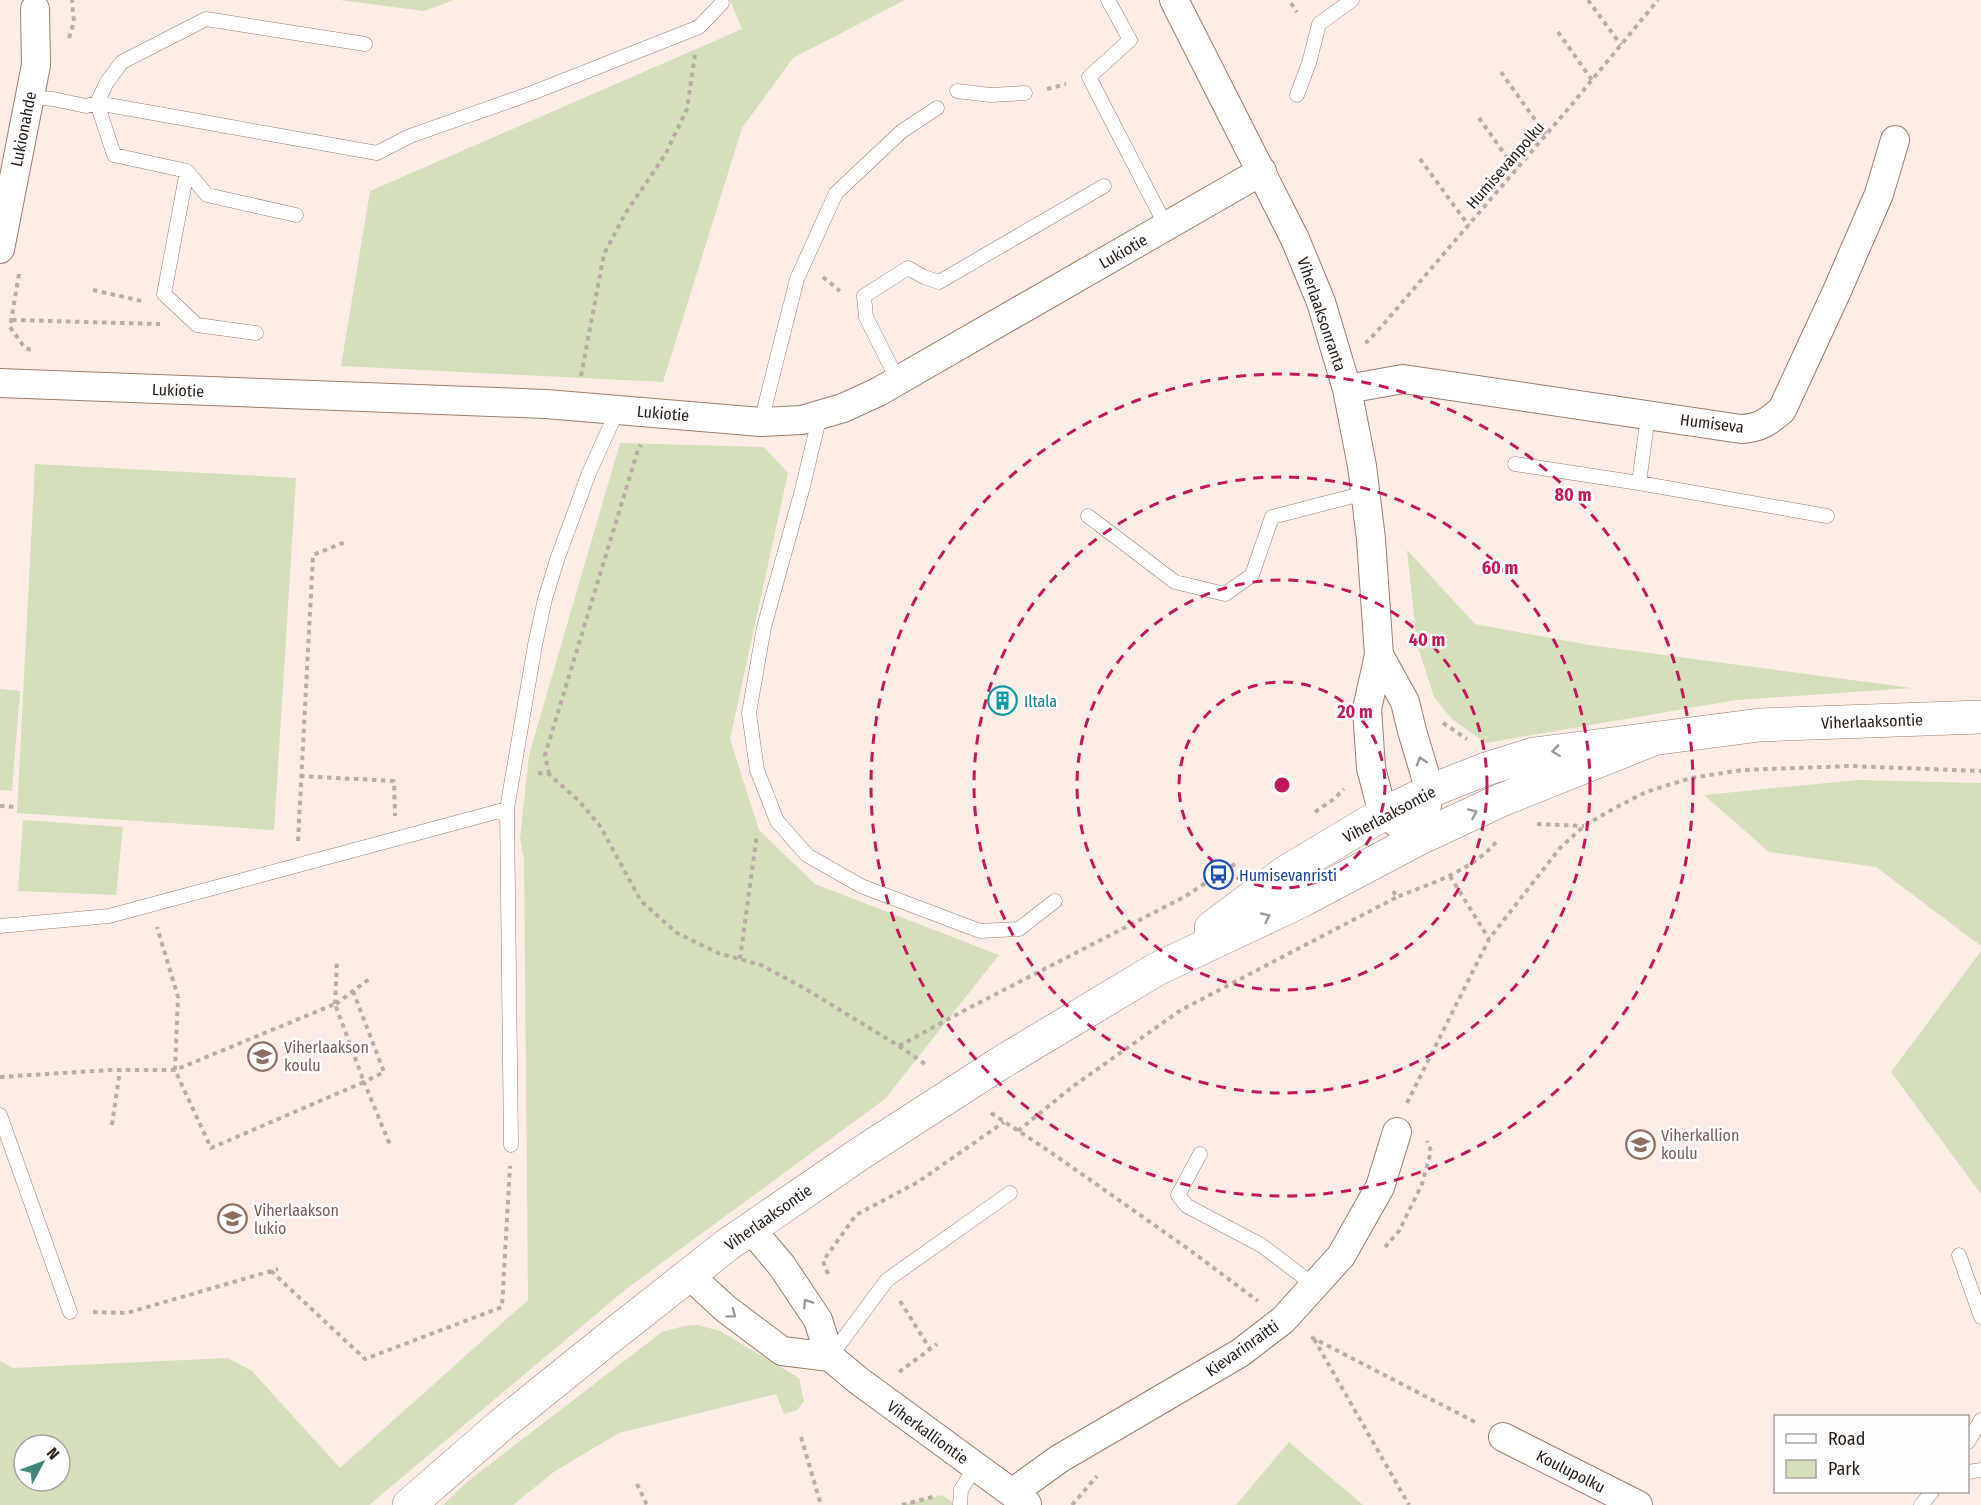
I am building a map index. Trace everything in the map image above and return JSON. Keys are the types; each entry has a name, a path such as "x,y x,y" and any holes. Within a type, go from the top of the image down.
{"street":[{"name":"Viherlaaksonranta","path":"1174,0 1295,239 1320,302 1347,388 1362,466 1371,539 1379,655 1367,709 1371,768 1383,814"},
{"name":"Lukionahde","path":"0,249 36,64 38,4"},
{"name":"Humiseva","path":"1347,388 1403,379 1741,429 1756,428 1771,420 1782,410 1879,194 1895,140"},
{"name":"Lukiotie","path":"0,383 546,404 761,422 801,420 843,408 898,381 1262,171"},
{"name":"Viherlaaksonranta","path":"1379,655 1405,702 1430,791 1420,838"},
{"name":"Viherlaaksontie","path":"409,1505 501,1425 689,1275 751,1229 861,1153 1002,1062 1156,969 1286,872 1383,814 1430,791 1533,754 1760,725 1981,717"},
{"name":"Viherlaaksontie","path":"1156,969 1300,901 1420,838 1499,801 1656,738"},
{"path":"1383,814 1420,838"},
{"name":"Kievarinraitti","path":"1020,1499 1059,1459 1240,1353 1283,1320 1341,1256 1380,1187 1397,1132"},
{"path":"689,1275 726,1310 782,1351 830,1356 818,1320 782,1266 751,1229"},
{"name":"Viherkalliontie","path":"830,1356 968,1478 1020,1499"},
{"name":"Koulupolku","path":"1503,1437 1638,1505"}],"lane":[{"path":"1108,0 1130,40 1089,77 1166,226"},
{"path":"1297,95 1309,63 1319,24 1352,0"},
{"path":"29,97 86,106 97,104 377,153 410,136 531,93 699,27 722,3"},
{"path":"296,215 207,195 187,171 114,155 97,104 107,81 122,62 206,19 365,44"},
{"path":"957,91 990,95 1025,93"},
{"path":"761,422 797,279 836,193 902,131 937,108"},
{"path":"187,171 164,294 197,325 256,333"},
{"path":"898,381 866,317 864,296 908,268 939,282 1104,186"},
{"path":"511,1145 507,809 545,599 589,474 618,410"},
{"path":"820,415 764,627 748,713 756,770 777,821 807,855 861,886 980,931 1019,929 1055,901"},
{"path":"1639,483 1648,415"},
{"path":"1515,464 1827,516"},
{"path":"1088,516 1175,582 1225,594 1252,576 1272,517 1365,493"},
{"path":"0,926 109,916 507,809"},
{"path":"0,1115 70,1312"},
{"path":"1200,1154 1178,1195 1187,1206 1261,1245 1314,1286"},
{"path":"830,1356 887,1280 1010,1193"},
{"path":"1959,1255 1981,1317"},
{"path":"1969,1440 1981,1420"},
{"path":"960,1505 968,1478"},
{"path":"1921,1505 1930,1493"}],"path":[{"path":"68,44 74,22 72,0"},
{"path":"1587,0 1621,45"},
{"name":"Humisevanpolku","path":"1367,342 1546,135 1658,0"},
{"path":"580,387 604,255 625,214 665,155 687,109 699,27"},
{"path":"1558,32 1592,80"},
{"path":"1501,72 1546,135"},
{"path":"1479,118 1516,170"},
{"path":"1420,159 1468,226"},
{"path":"19,272 10,327 25,348 34,351"},
{"path":"93,290 182,311"},
{"path":"11,320 197,325"},
{"path":"549,774 545,755 637,453 657,412"},
{"path":"299,810 313,555 345,542"},
{"path":"1412,731 1439,720 1477,745 1486,769"},
{"path":"1397,1132 1403,1110 1489,939 1560,848 1584,826 1646,792 1691,778 1742,770 1850,766 1981,771"},
{"path":"514,769 549,774 579,801 600,826 641,902 677,933 718,953 761,965 804,988 928,1066"},
{"path":"300,776 394,781 396,838"},
{"path":"1305,818 1334,799 1345,788"},
{"path":"740,959 764,789"},
{"path":"0,806 17,807"},
{"path":"1534,824 1584,826"},
{"path":"898,1046 1185,897 1247,856"},
{"path":"1450,876 1489,939"},
{"path":"1018,1131 1072,1087 1181,1010 1397,897"},
{"path":"150,905 178,997 175,1070 211,1148 384,1072 353,991"},
{"path":"337,962 336,1004 390,1145"},
{"path":"0,1077 120,1070 175,1070 336,1004 369,979"},
{"path":"112,1125 120,1070"},
{"path":"991,1113 1187,1248 1283,1320 1503,1437"},
{"path":"831,1281 823,1261 856,1215 918,1182 1004,1122"},
{"path":"271,1271 365,1359 502,1307 511,1145"},
{"path":"70,1312 127,1313 278,1269"},
{"path":"887,1280 930,1349"},
{"path":"1314,1338 1409,1505"},
{"path":"898,1372 937,1344"},
{"path":"801,1437 821,1505"},
{"path":"902,1505 968,1478"},
{"path":"637,1484 647,1505"}],"green space":[{"path":"339,0 454,0 424,11"},
{"path":"730,0 905,0 793,58 742,128 663,382 341,366 370,191 742,29"},
{"path":"620,443 764,447 788,473 730,739 759,830 815,884 999,955 885,1099 626,1289 369,1505 0,1505 0,1361 13,1368 228,1358 252,1371 340,1468 528,1300 524,859 520,839 529,755"},
{"path":"35,464 296,478 274,830 17,813"},
{"path":"1407,550 1475,624 1589,645 1912,688 1736,700 1486,743 1452,719 1434,697 1417,644"},
{"path":"0,689 20,691 12,791 0,790"},
{"path":"1858,780 1981,783 1981,946 1876,867 1769,852 1704,795"},
{"path":"23,820 123,827 116,895 18,891"},
{"path":"1981,951 1981,1194 1891,1072"},
{"path":"698,1325 720,1331 799,1378 804,1401 797,1410 784,1414 776,1394 619,1433 555,1471 513,1505 443,1505 468,1481 662,1332"},
{"path":"1289,1442 1363,1505 1236,1505"},
{"path":"942,1495 956,1505 902,1505"}],"place":[{"name":"Iltala","path":"1003,701"},
{"name":"Humisevanristi","path":"1218,875"},
{"name":"Viherlaakson koulu","path":"263,1056"},
{"name":"Viherkallion koulu","path":"1640,1144"},
{"name":"Viherlaakson lukio","path":"233,1219"}]}
